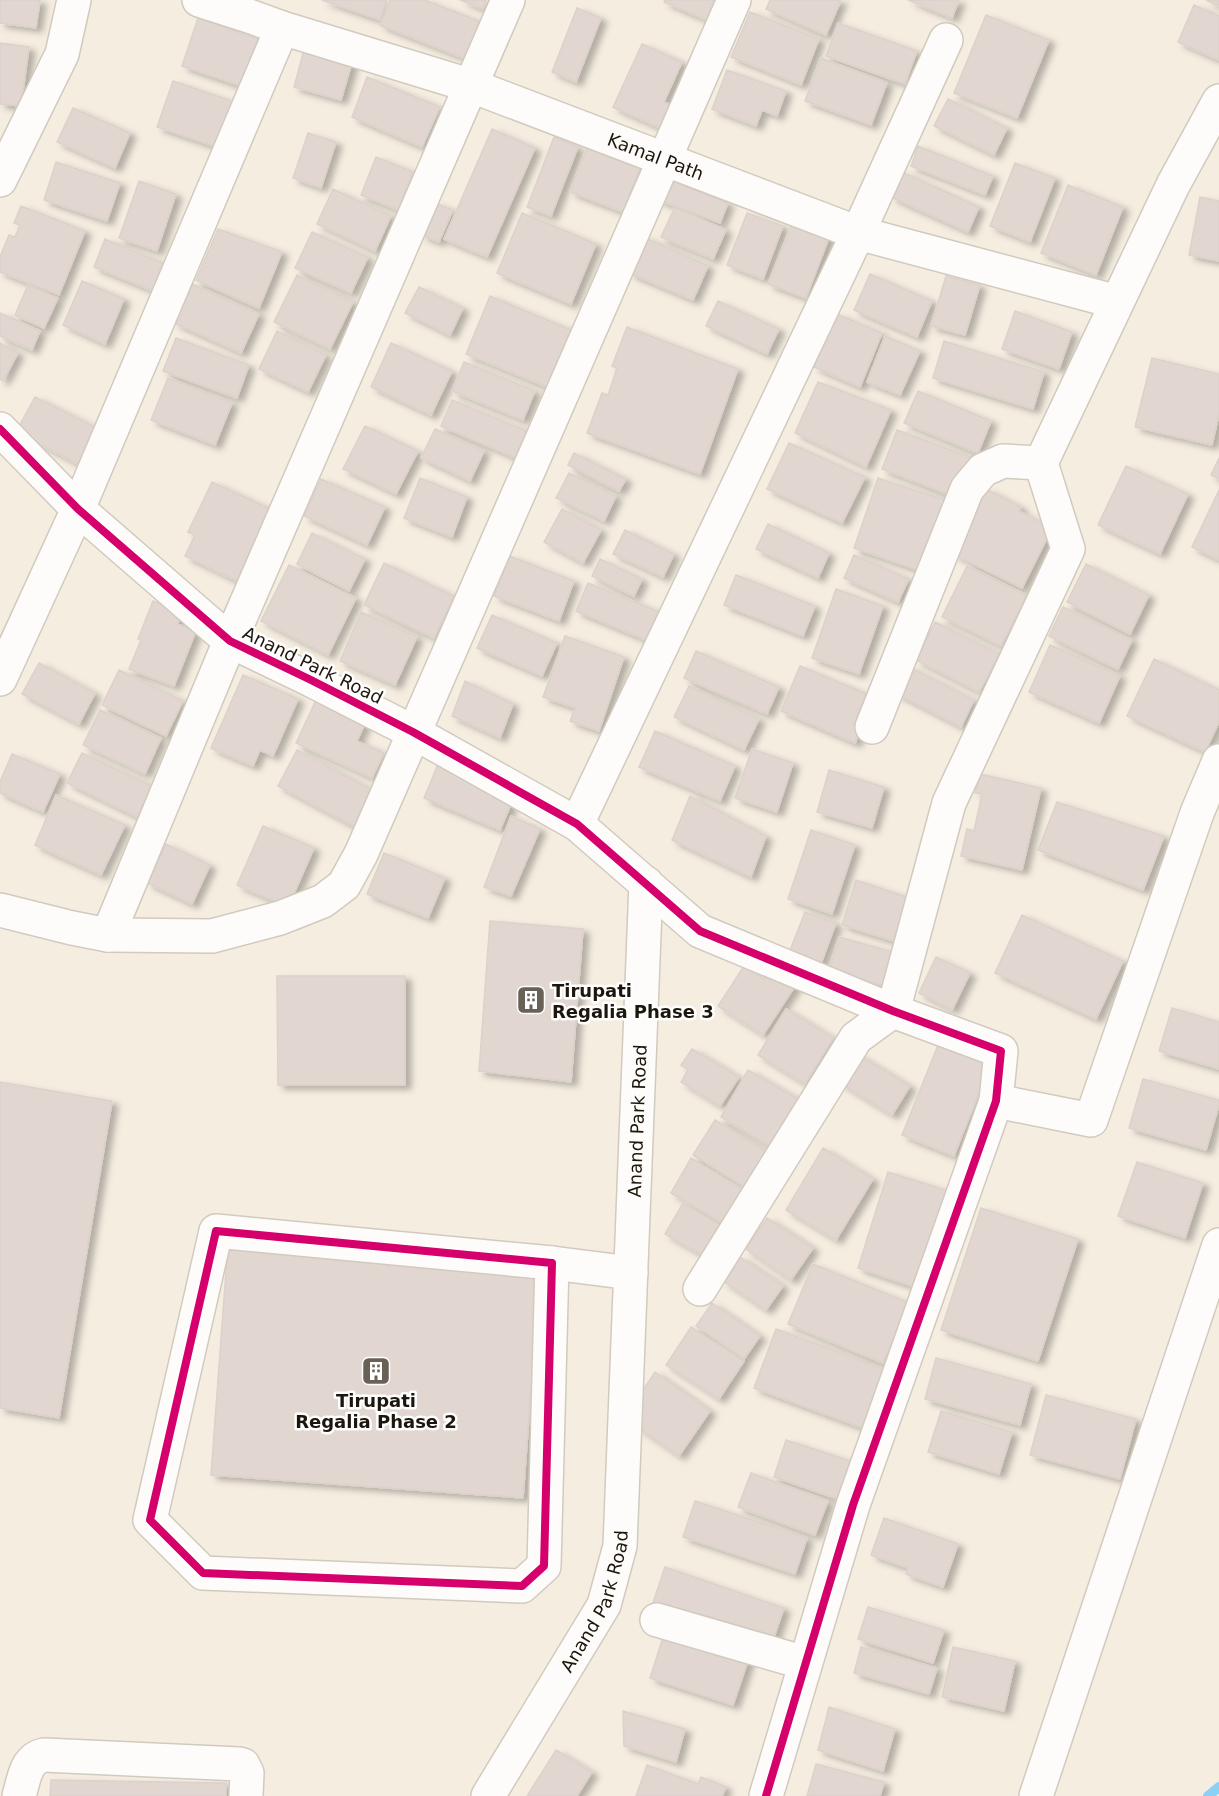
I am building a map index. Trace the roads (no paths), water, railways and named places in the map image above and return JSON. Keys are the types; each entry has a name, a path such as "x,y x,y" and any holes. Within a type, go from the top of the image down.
{"street":[{"path":"0,180 9,140 62,54 74,0"},
{"name":"Kamal Path","path":"198,0 252,8 282,28 472,86 858,233 1117,302"},
{"path":"108,935 230,641 508,0"},
{"path":"0,910 108,935 212,936 280,918 323,901 344,885 361,854 734,0"},
{"path":"0,680 78,509 282,28"},
{"path":"577,824 858,233 946,40"},
{"path":"700,1289 856,1038 893,1011 949,803 1068,549 1041,463 1173,185 1219,100"},
{"name":"Anand Park Road","path":"0,429 78,509 230,641 413,732 577,824 645,884 620,1546 604,1605 488,1796"},
{"path":"872,727 967,489 983,470 1003,461 1041,463"},
{"path":"996,1101 1091,1120 1208,817 1219,761"},
{"path":"645,884 700,931 893,1011 1001,1051 996,1101 853,1505 766,1796"},
{"path":"552,1263 544,1566 522,1586 204,1573 150,1520 216,1231 552,1263 631,1273"},
{"path":"1036,1796 1219,1245"},
{"path":"657,1620 805,1663"},
{"path":"19,1796 28,1766 37,1756 44,1755 239,1764 243,1765 247,1773 246,1796"}],"waterway":[{"path":"1208,1796 1219,1787"}],"place":[{"name":"Tirupati Regalia Phase 3","path":"531,1000"},
{"name":"Tirupati Regalia Phase 2","path":"376,1371"}]}
